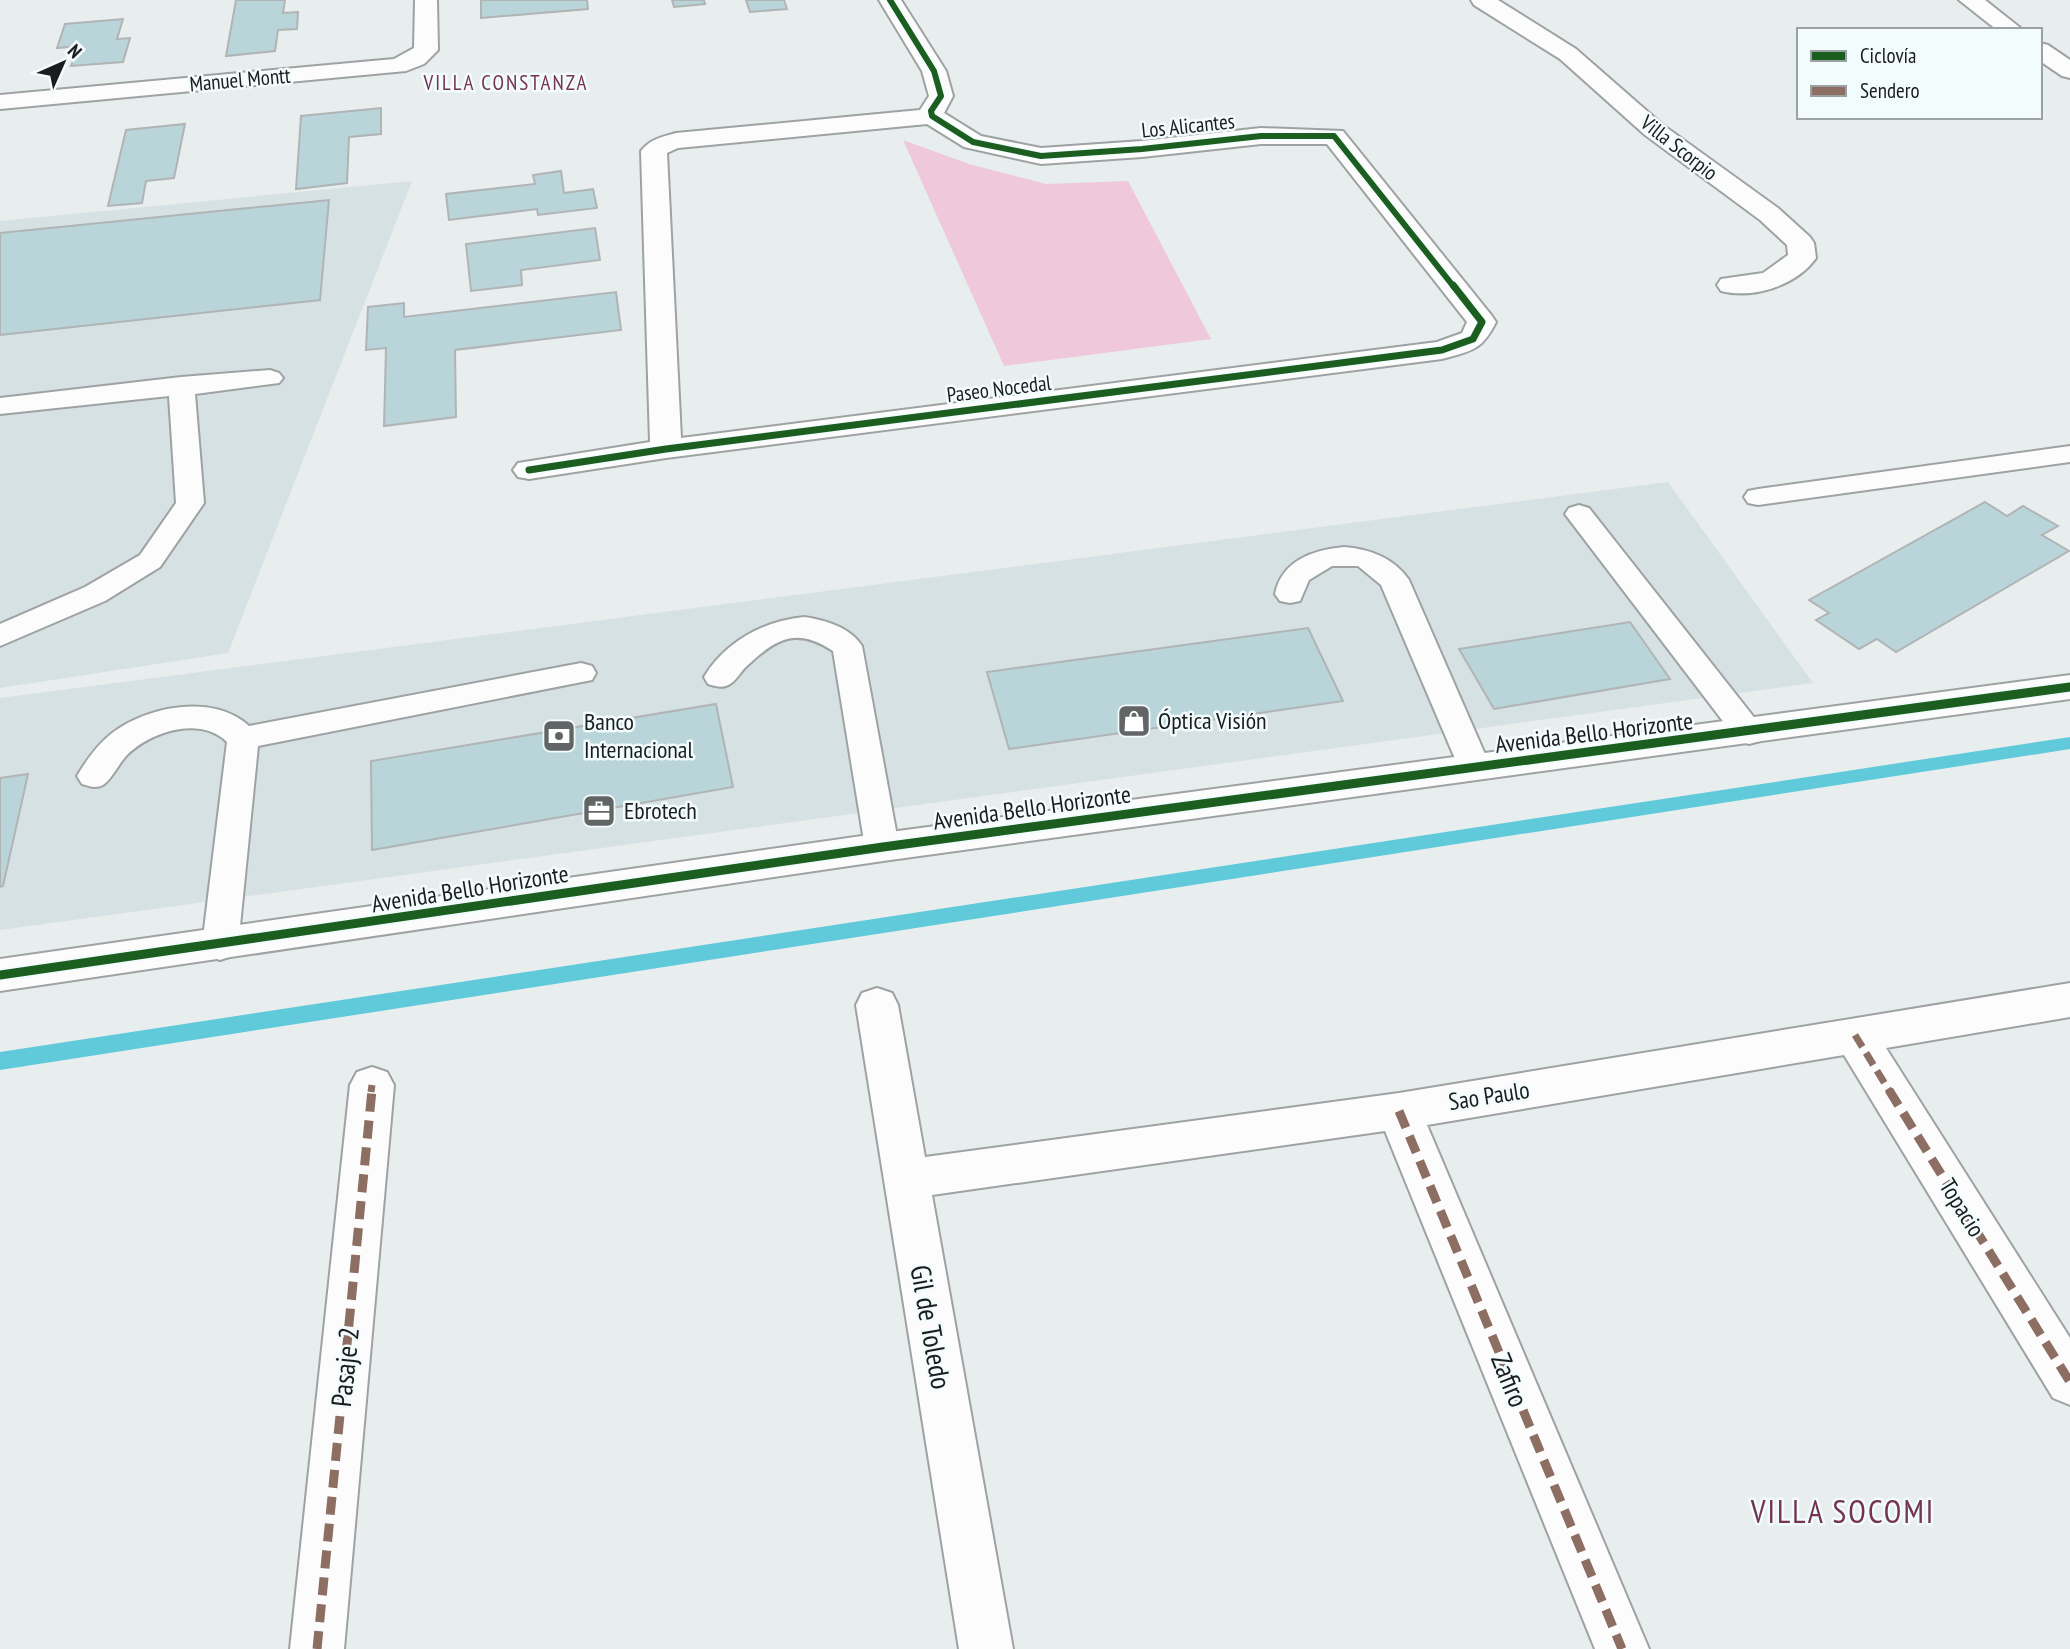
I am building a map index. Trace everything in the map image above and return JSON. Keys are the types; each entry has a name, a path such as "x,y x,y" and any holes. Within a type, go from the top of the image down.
{"street":[{"name":"Manuel Montt","path":"0,102 398,66 416,59 426,50 426,0"},
{"path":"666,449 654,151 676,141 932,116 931,111 941,96 934,71 890,0"},
{"name":"Villa Scorpio","path":"1482,0 1568,54 1654,130 1769,214 1800,243 1802,258 1770,281 1731,285"},
{"path":"1970,0 2008,28"},
{"path":"2042,51 2070,71"},
{"name":"Los Alicantes","path":"932,116 973,142 1041,156 1142,149 1261,136 1334,136 1482,322 1473,339"},
{"name":"Paseo Nocedal","path":"529,470 666,449 1441,350 1473,339"},
{"name":"Avenida Bello Horizonte","path":"0,975 220,946 882,847 1749,733 2070,687"},
{"name":"Sao Paulo","path":"906,1179 1399,1111 2070,1000"},
{"name":"Gil de Toledo","path":"877,1005 986,1649"},
{"name":"Topacio","path":"1855,1035 2070,1382"},
{"name":"Pasaje 2","path":"317,1649 372,1085"},
{"name":"Zafiro","path":"1399,1111 1622,1649"}],"lane":[{"path":"0,406 181,385 270,378"},
{"path":"0,636 95,594 150,561 190,503 181,385"},
{"path":"1758,497 2070,454"},
{"path":"1579,514 1749,733"},
{"path":"1290,594 1290,582 1297,571 1328,559 1367,560 1394,580 1475,768"},
{"path":"719,677 741,652 773,634 791,628 818,629 847,646 882,847"},
{"path":"243,738 582,673"},
{"path":"93,776 108,755 125,740 147,728 170,721 197,717 225,723 243,738"},
{"path":"220,946 243,738"}],"shaded area":[{"path":"903,140 969,164 1046,184 1128,181 1211,339 1004,366"},
{"path":"412,181 228,653 0,688 0,221"},
{"path":"1668,482 1813,683 0,930 0,698"}],"building":[{"path":"236,0 285,0 283,13 298,12 297,29 278,30 275,51 226,56"},
{"path":"481,0 587,0 588,9 481,18"},
{"path":"672,0 704,0 705,4 674,7"},
{"path":"746,0 784,0 787,9 750,12"},
{"path":"123,19 117,39 130,38 123,62 71,66 79,46 57,48 65,24"},
{"path":"381,108 381,134 349,137 347,183 296,189 301,116"},
{"path":"185,124 174,178 146,181 142,203 108,206 126,130"},
{"path":"561,171 564,193 593,189 597,208 538,215 537,209 449,220 446,194 535,184 533,175"},
{"path":"329,200 320,300 0,335 0,233"},
{"path":"595,228 600,260 521,270 522,285 471,291 466,244"},
{"path":"616,292 621,330 455,350 456,417 384,426 386,348 366,350 368,307 404,303 404,317"},
{"path":"1985,502 2007,516 2023,506 2058,526 2042,535 2069,551 1896,652 1877,639 1859,649 1816,620 1829,613 1809,600"},
{"path":"1630,622 1670,679 1494,709 1459,649"},
{"path":"1308,628 1343,701 1009,749 987,672"},
{"path":"716,704 733,787 372,850 371,761"},
{"path":"28,774 3,886 0,887 0,778"}],"waterway":[{"path":"0,1061 2070,743"}],"marked path":[{"path":"1855,1035 2070,1382"},
{"path":"317,1649 372,1085"},
{"path":"1399,1111 1622,1649"}],"cycle path":[{"path":"529,470 666,449 1442,350 1473,339 1482,322 1334,136 1261,136 1142,149 1041,156 973,142 932,116 931,111 941,96 934,71 890,0"},
{"path":"0,975 883,847 2070,687"}],"place":[{"name":"Óptica Visión","path":"1134,721"},
{"name":"Banco Internacional","path":"559,736"},
{"name":"Ebrotech","path":"599,811"}],"district":[{"name":"VILLA CONSTANZA","path":"506,83"},
{"name":"VILLA SOCOMI","path":"1843,1512"}]}
